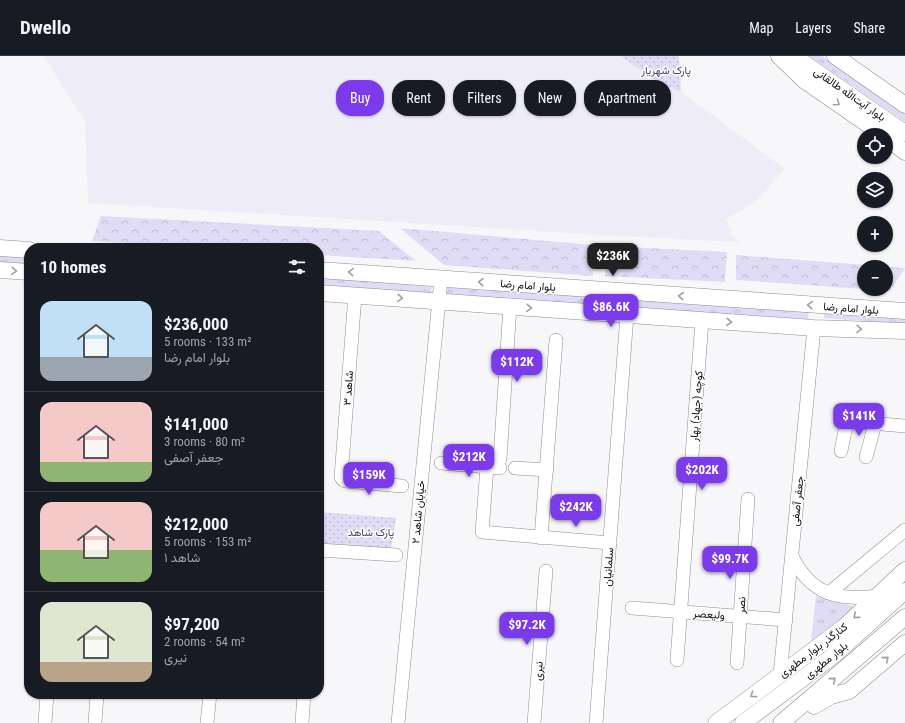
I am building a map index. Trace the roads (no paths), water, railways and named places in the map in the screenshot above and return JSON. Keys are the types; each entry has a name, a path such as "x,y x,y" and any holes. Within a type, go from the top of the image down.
{"main road":[{"path":"779,56 806,81 873,128"},
{"name":"بلوار آیت‌الله طالقانی","path":"794,56 905,133"},
{"name":"بلوار آیت‌الله طالقانی","path":"835,56 905,105"},
{"path":"893,143 905,152"},
{"path":"0,248 24,250"},
{"path":"0,270 24,272"},
{"name":"بلوار امام رضا","path":"324,270 905,311"},
{"name":"بلوار امام رضا","path":"324,293 814,328 905,331"},
{"name":"کنارگذر بلوار مطهری","path":"716,723 844,628 905,570"},
{"name":"بلوار مطهری","path":"743,723 834,655 905,591"},
{"name":"بلوار مطهری","path":"782,723 905,617"},
{"path":"782,723 831,696 849,690 905,643"}],"street":[{"name":"خیابان شاهد ۲","path":"398,723 441,279"},
{"name":"شاهد ۳","path":"355,296 341,476 343,480 402,486"},
{"path":"510,306 496,464 482,532 610,543"},
{"name":"سلمانیان","path":"596,723 627,315"},
{"name":"کوچه (جهاد) بهار","path":"677,660 702,320"},
{"name":"جعفر آصفی","path":"780,675 814,328"},
{"path":"541,538 556,340"},
{"path":"841,451 846,421 905,426"},
{"path":"866,457 875,424"},
{"path":"441,463 496,464"},
{"path":"515,468 547,470"},
{"name":"نصر","path":"737,663 748,499"},
{"path":"829,593 905,530"},
{"path":"324,550 396,555"},
{"path":"792,556 797,567 808,581 829,593 848,598 879,596"},
{"name":"نیری","path":"534,723 546,571"},
{"name":"ولیعصر","path":"632,608 786,620"},
{"path":"45,723 47,699"},
{"path":"96,723 97,699"},
{"path":"207,723 209,699"},
{"path":"302,723 304,699"}],"park label":[{"name":"پارک شهریار","path":"666,70"},
{"name":"پارک شاهد","path":"371,532"}]}
